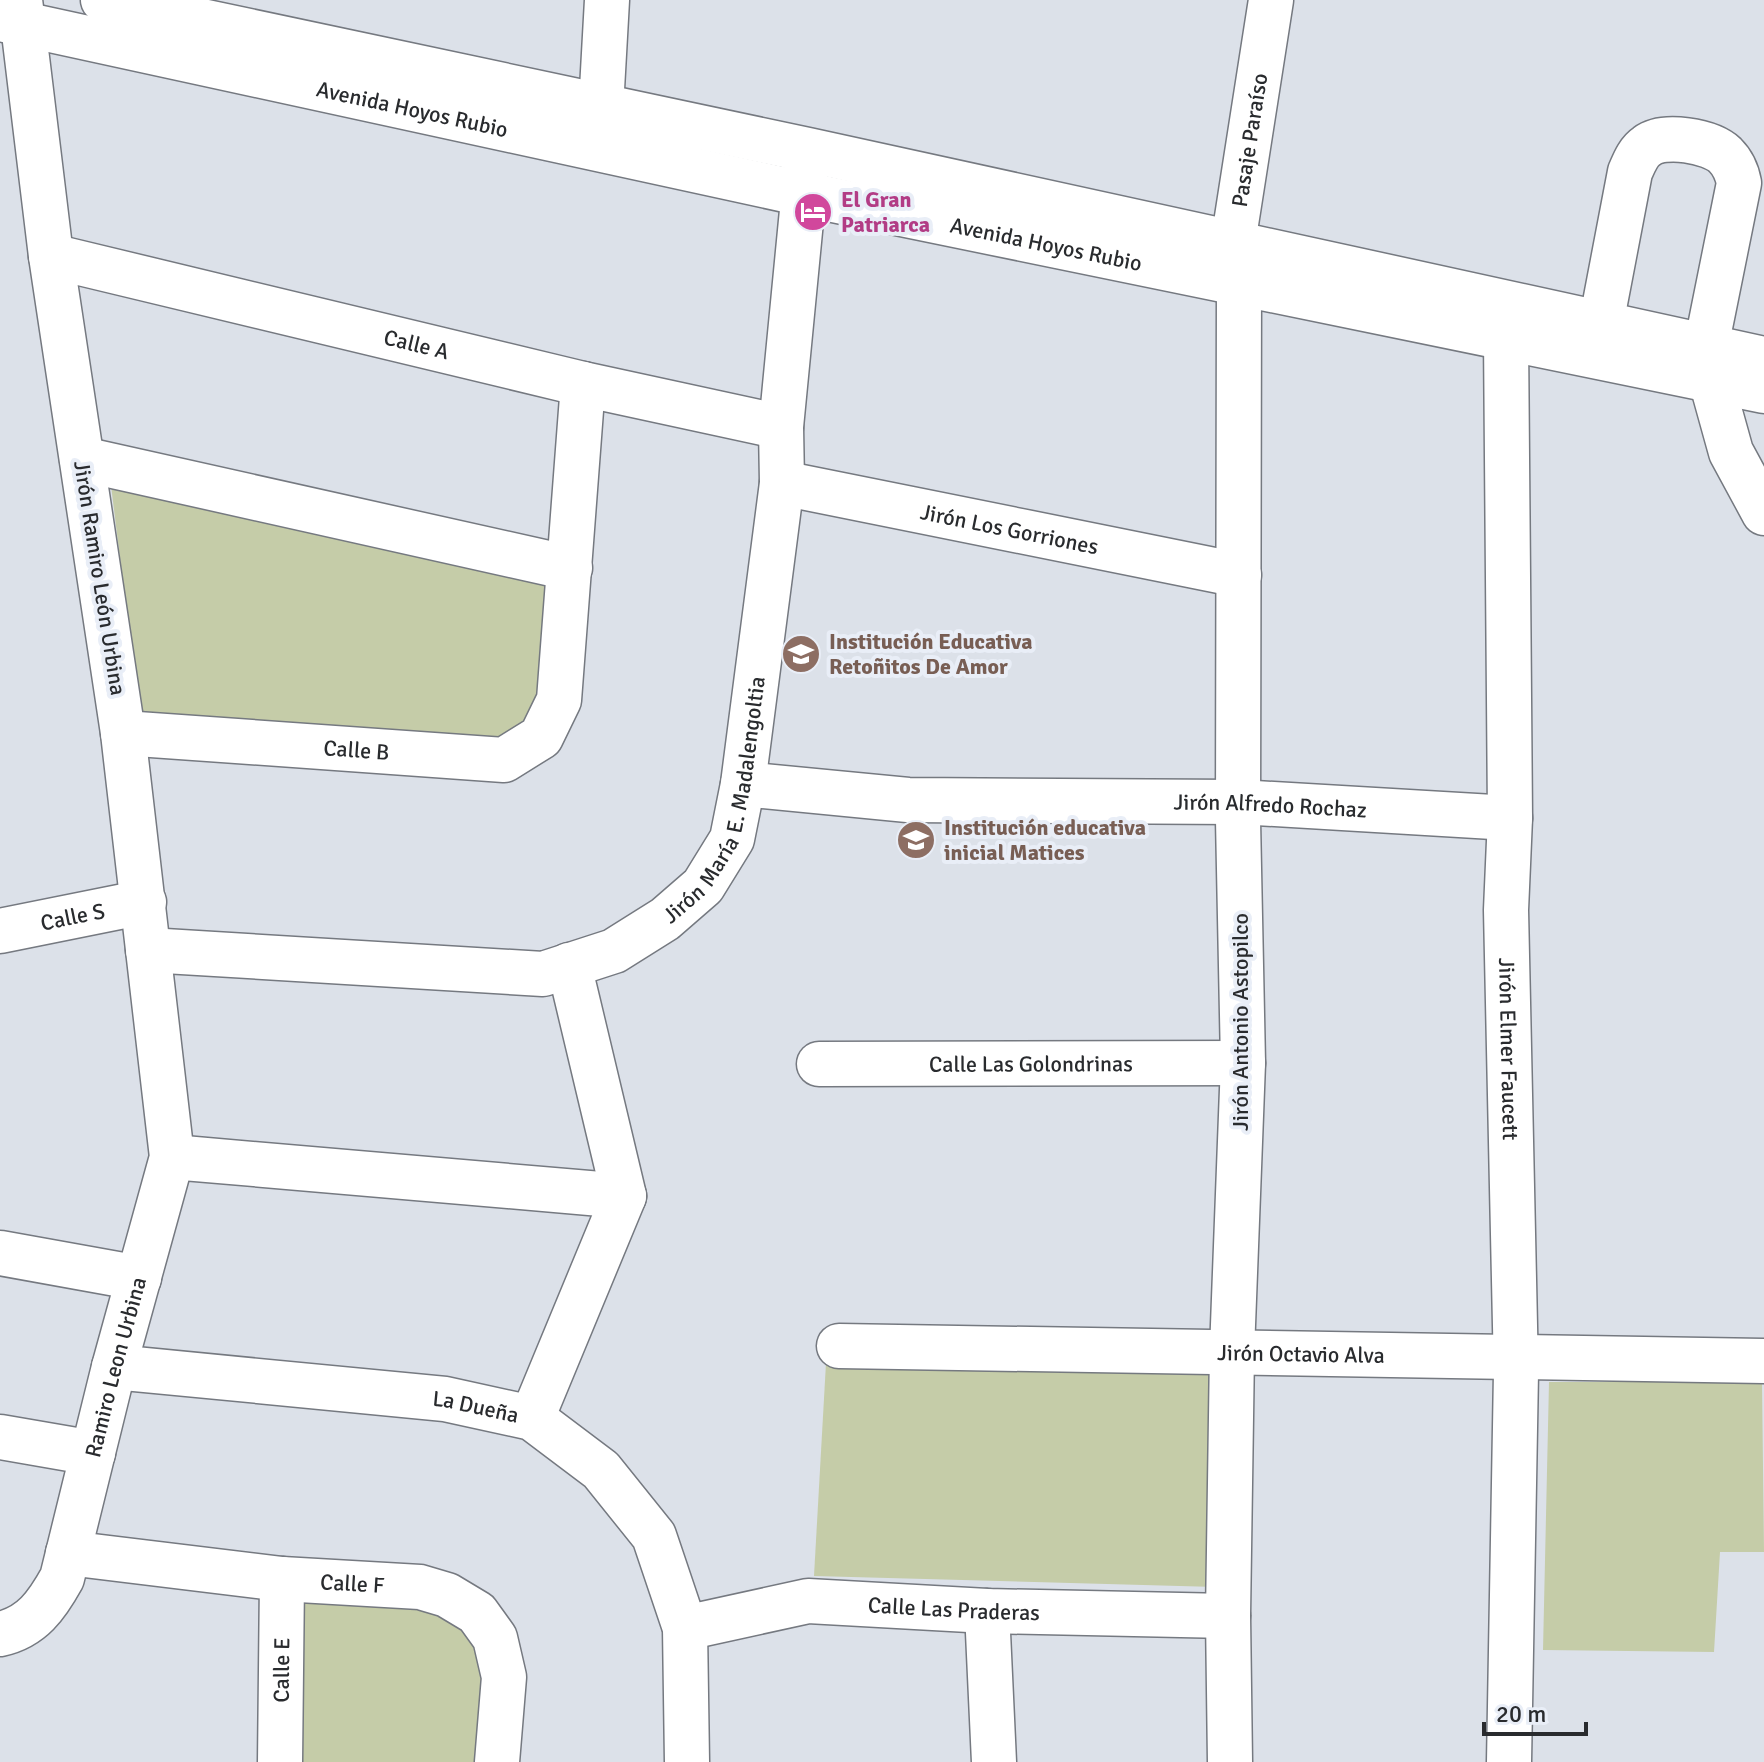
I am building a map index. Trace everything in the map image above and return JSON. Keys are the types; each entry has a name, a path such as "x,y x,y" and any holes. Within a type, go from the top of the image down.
{"street":[{"name":"Avenida Hoyos Rubio","path":"103,0 808,150 1236,262 1506,337 1709,364 1763,363"},
{"path":"598,150 607,0"},
{"name":"Pasaje Paraíso","path":"1236,262 1271,0"},
{"name":"Avenida Hoyos Rubio","path":"14,15 598,150 804,194 1236,262 1601,324 1709,364"},
{"name":"Jirón Ramiro León Urbina","path":"14,15 123,733 172,1157"},
{"path":"1601,324 1630,172 1638,155 1647,145 1660,141 1714,148 1736,170 1739,183 1709,364 1731,452 1764,513"},
{"name":"Jirón María E. Madalengoltia","path":"148,950 543,974 614,951 665,919 703,886 732,839 743,784 782,483 781,427 808,150"},
{"name":"Calle A","path":"51,256 583,384 781,427"},
{"name":"Jirón Antonio Astopilco","path":"1230,1762 1228,1616 1232,1351 1243,1063 1236,262"},
{"name":"Jirón Elmer Faucett","path":"1506,337 1510,818 1506,910 1516,1354 1509,1762"},
{"path":"82,459 570,568 583,384"},
{"name":"Jirón Los Gorriones","path":"782,483 1239,575"},
{"name":"Calle B","path":"123,733 504,760 541,737 559,700 570,568"},
{"name":"Jirón Alfredo Rochaz","path":"743,784 908,800 1239,802 1510,818"},
{"name":"Calle S","path":"0,931 144,902"},
{"path":"532,1418 624,1196 569,965"},
{"name":"Calle Las Golondrinas","path":"819,1064 1243,1063"},
{"path":"172,1157 624,1196"},
{"name":"Ramiro Leon Urbina","path":"0,1634 28,1623 46,1607 65,1566 114,1367 172,1157"},
{"path":"0,1253 139,1278"},
{"name":"Jirón Octavio Alva","path":"839,1346 1516,1354 1764,1361"},
{"name":"La Dueña","path":"114,1367 445,1399 532,1418 601,1470 654,1536 685,1628 687,1762"},
{"path":"0,1437 93,1453"},
{"name":"Calle F","path":"65,1566 420,1587 447,1595 477,1613 495,1638 504,1677 497,1762"},
{"name":"Calle E","path":"280,1762 282,1579"},
{"name":"Calle Las Praderas","path":"685,1628 808,1601 987,1611 1228,1616"},
{"path":"987,1611 994,1762"}],"green space":[{"path":"110,477 553,580 534,721 501,738 139,713"},
{"path":"826,1363 1219,1368 1216,1587 814,1576"},
{"path":"1549,1382 1762,1382 1764,1552 1720,1552 1714,1652 1543,1650"},
{"path":"300,1595 444,1608 482,1652 483,1762 301,1762"}],"place":[{"name":"El Gran Patriarca","path":"813,212"},
{"name":"Institución Educativa Retoñitos De Amor","path":"801,654"},
{"name":"Institución educativa inicial Matices","path":"916,840"}]}
